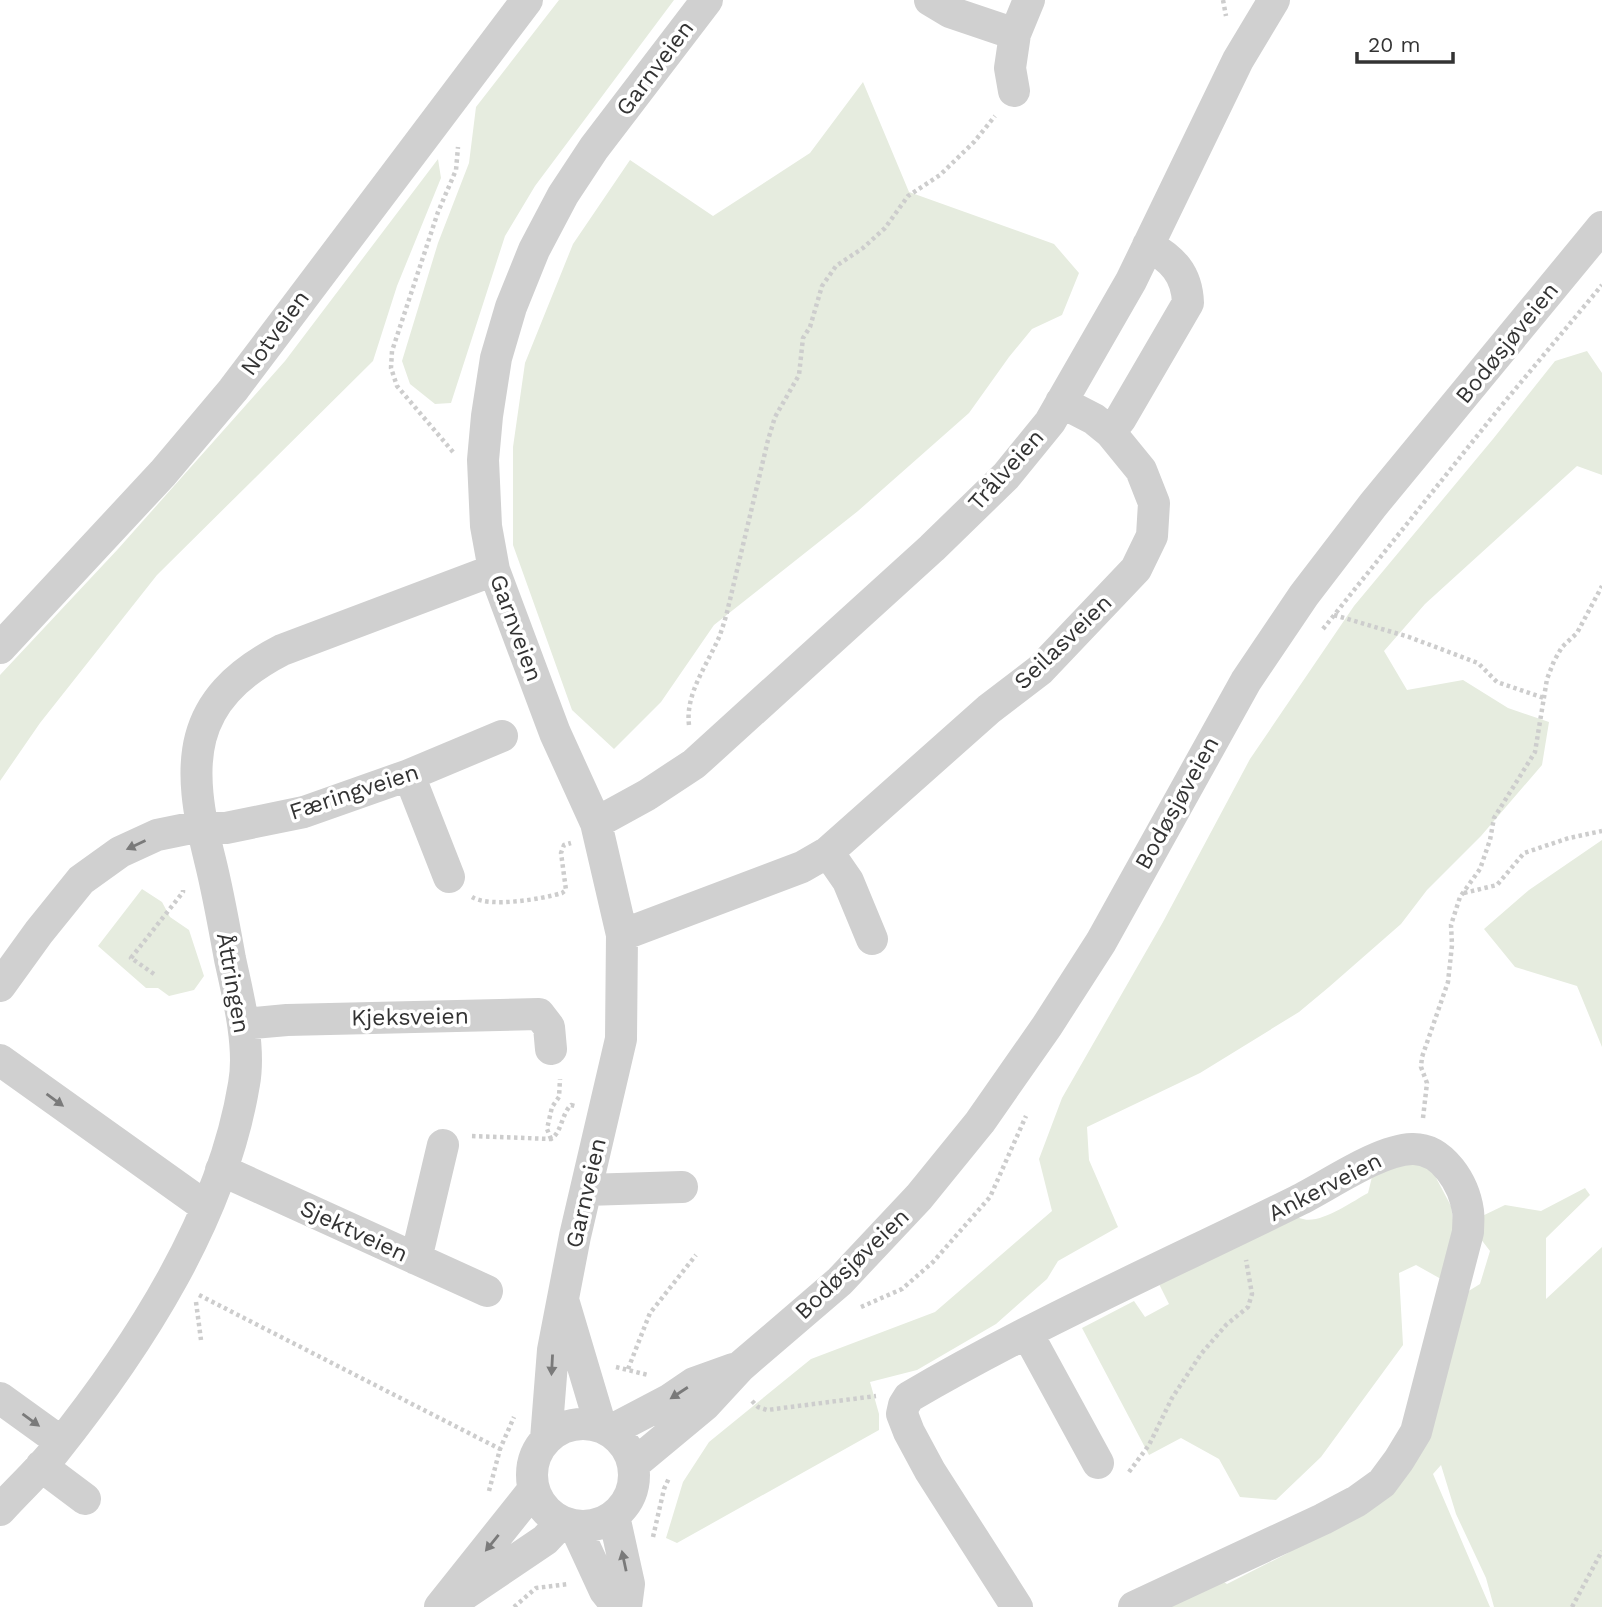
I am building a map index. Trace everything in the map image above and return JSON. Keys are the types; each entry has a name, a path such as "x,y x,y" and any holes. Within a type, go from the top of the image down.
{"street":[{"name":"Notveien","path":"0,648 163,473 233,390 527,0"},
{"name":"Garnveien","path":"546,1440 553,1350 621,1039 622,935 555,733 494,570 486,526 483,460 487,416 496,358 512,307 534,250 563,195 594,148 707,0"},
{"path":"930,0 950,12 1015,34"},
{"path":"1014,91 1010,68 1015,34 1030,0"},
{"name":"Trålveien","path":"586,832 694,764 932,548 1006,476 1049,422 1131,281 1238,60 1274,0"},
{"name":"Bodøsjøveien","path":"634,1464 705,1405 745,1381 919,1197 980,1122 1101,942 1245,681 1304,595 1373,505 1602,227"},
{"path":"1110,432 1121,418 1188,303 1187,291 1178,270 1168,257 1148,245"},
{"name":"Seilasveien","path":"622,935 802,867 828,852 989,709 1040,670 1136,569 1152,536 1154,503 1140,470 1110,432 1094,419 1061,402"},
{"name":"Åttringen","path":"0,1510 61,1442 126,1354 171,1281 228,1153 245,1082 243,1024 196,792 199,742 205,722 220,697 258,662 282,650 494,570"},
{"name":"Færingveien","path":"0,986 81,880 120,852 157,835 201,826 226,828 304,812 409,775 502,736"},
{"path":"409,775 447,871"},
{"path":"828,852 848,881 872,939"},
{"name":"Kjeksveien","path":"243,1024 287,1020 539,1014 549,1027 551,1049"},
{"path":"0,1060 206,1207"},
{"path":"416,1259 443,1145"},
{"path":"1134,1607 1323,1519 1381,1483 1399,1461 1416,1432 1468,1232 1468,1211 1452,1174 1442,1160 1428,1152 1416,1150"},
{"name":"Ankerveien","path":"904,1405 909,1397 1027,1333 1378,1158 1416,1150"},
{"name":"Sjektveien","path":"221,1170 487,1290"},
{"path":"586,1191 682,1187"},
{"name":"Garnveien","path":"563,1298 605,1429"},
{"path":"1027,1333 1109,1472"},
{"name":"Bodøsjøveien","path":"546,1440 558,1430 571,1425 586,1424 605,1429 669,1400 694,1384 745,1381"},
{"path":"0,1398 61,1442"},
{"path":"904,1405 902,1414 930,1471 1017,1607"},
{"path":"546,1440 536,1454 532,1472 534,1489 540,1503 549,1513 569,1524 589,1526 603,1523 625,1505 635,1478 629,1451 621,1440 605,1429"},
{"path":"41,1466 85,1499"},
{"path":"440,1607 534,1489"},
{"path":"614,1516 629,1584 626,1607"},
{"path":"447,1607 569,1524"},
{"path":"569,1524 605,1591 618,1607"}],"path":[{"path":"690,729 688,709 693,691 720,634 768,440 775,417 799,375 803,338 810,327 822,286 836,266 863,248 884,228 908,196 940,175 974,142 1014,91"},
{"path":"441,112 455,131 458,148 456,170 438,212 393,351 391,368 397,386 459,460"},
{"path":"1416,1150 1427,1097 1427,1083 1421,1068 1422,1057 1448,982 1451,925 1463,893 1480,869 1494,818 1535,752 1547,680 1554,661 1562,647 1577,633 1602,586"},
{"path":"1334,615 1409,637 1478,663 1497,682 1544,698"},
{"path":"1463,893 1497,885 1524,853 1569,838 1602,831"},
{"path":"447,871 459,869 472,897 480,901 527,900 555,895 566,890 561,853 564,845 586,832"},
{"path":"155,974 131,958 183,892 181,883"},
{"path":"551,1049 561,1086 547,1129 551,1139"},
{"path":"443,1145 446,1140 456,1136 551,1139 557,1133 564,1112 571,1105 584,1107"},
{"path":"1109,1472 1137,1464 1158,1430 1172,1398 1201,1354 1226,1325 1248,1307 1252,1294 1242,1228"},
{"path":"628,1369 650,1314 696,1255"},
{"path":"201,1340 195,1293 500,1449"},
{"path":"608,1366 628,1369 648,1376 655,1382"},
{"path":"745,1381 758,1408 767,1410 876,1396 904,1405"},
{"path":"488,1496 500,1449 519,1406"},
{"path":"1572,1607 1602,1551"},
{"path":"514,1607 536,1588 577,1581"}],"shaded area":[{"path":"559,0 674,0 535,186 505,236 451,403 435,404 410,384 402,361 438,243 469,163 476,107"},
{"path":"863,82 909,192 1054,244 1079,273 1062,315 1032,329 969,413 858,511 714,625 661,702 614,749 572,710 513,545 513,447 525,363 573,244 630,160 713,216 810,153"},
{"path":"438,159 441,178 397,286 373,361 157,575 40,723 0,781 0,675 118,549 285,361"},
{"path":"1587,351 1602,373 1602,475 1577,466 1425,604 1384,651 1407,690 1463,680 1508,708 1549,722 1542,765 1481,836 1427,890 1401,924 1299,1012 1200,1073 1087,1127 1089,1160 1118,1227 1058,1261 1047,1279 996,1324 917,1370 870,1382 879,1414 879,1430 677,1543 666,1538 683,1482 709,1442 811,1359 935,1312 1052,1211 1039,1159 1062,1098 1163,922 1250,759 1354,606 1555,361"},
{"path":"1602,840 1602,1047 1577,986 1515,967 1484,929 1529,890"},
{"path":"142,889 162,902 170,917 189,930 204,976 194,990 169,996 158,988 146,988 98,946"},
{"path":"1404,1161 1422,1163 1433,1172 1451,1206 1454,1227 1441,1279 1416,1265 1399,1273 1403,1345 1321,1457 1276,1500 1240,1497 1219,1459 1181,1438 1149,1455 1082,1328 1134,1301 1145,1317 1169,1304 1159,1284 1293,1213 1309,1220 1340,1209 1368,1193 1373,1173"},
{"path":"1585,1188 1590,1195 1546,1238 1546,1299 1602,1247 1602,1607 1494,1607 1486,1578 1456,1514 1441,1465 1433,1474 1490,1607 1163,1607 1219,1579 1227,1584 1286,1554 1388,1489 1467,1292 1480,1284 1490,1251 1480,1238 1476,1219 1505,1205 1541,1211"}]}
